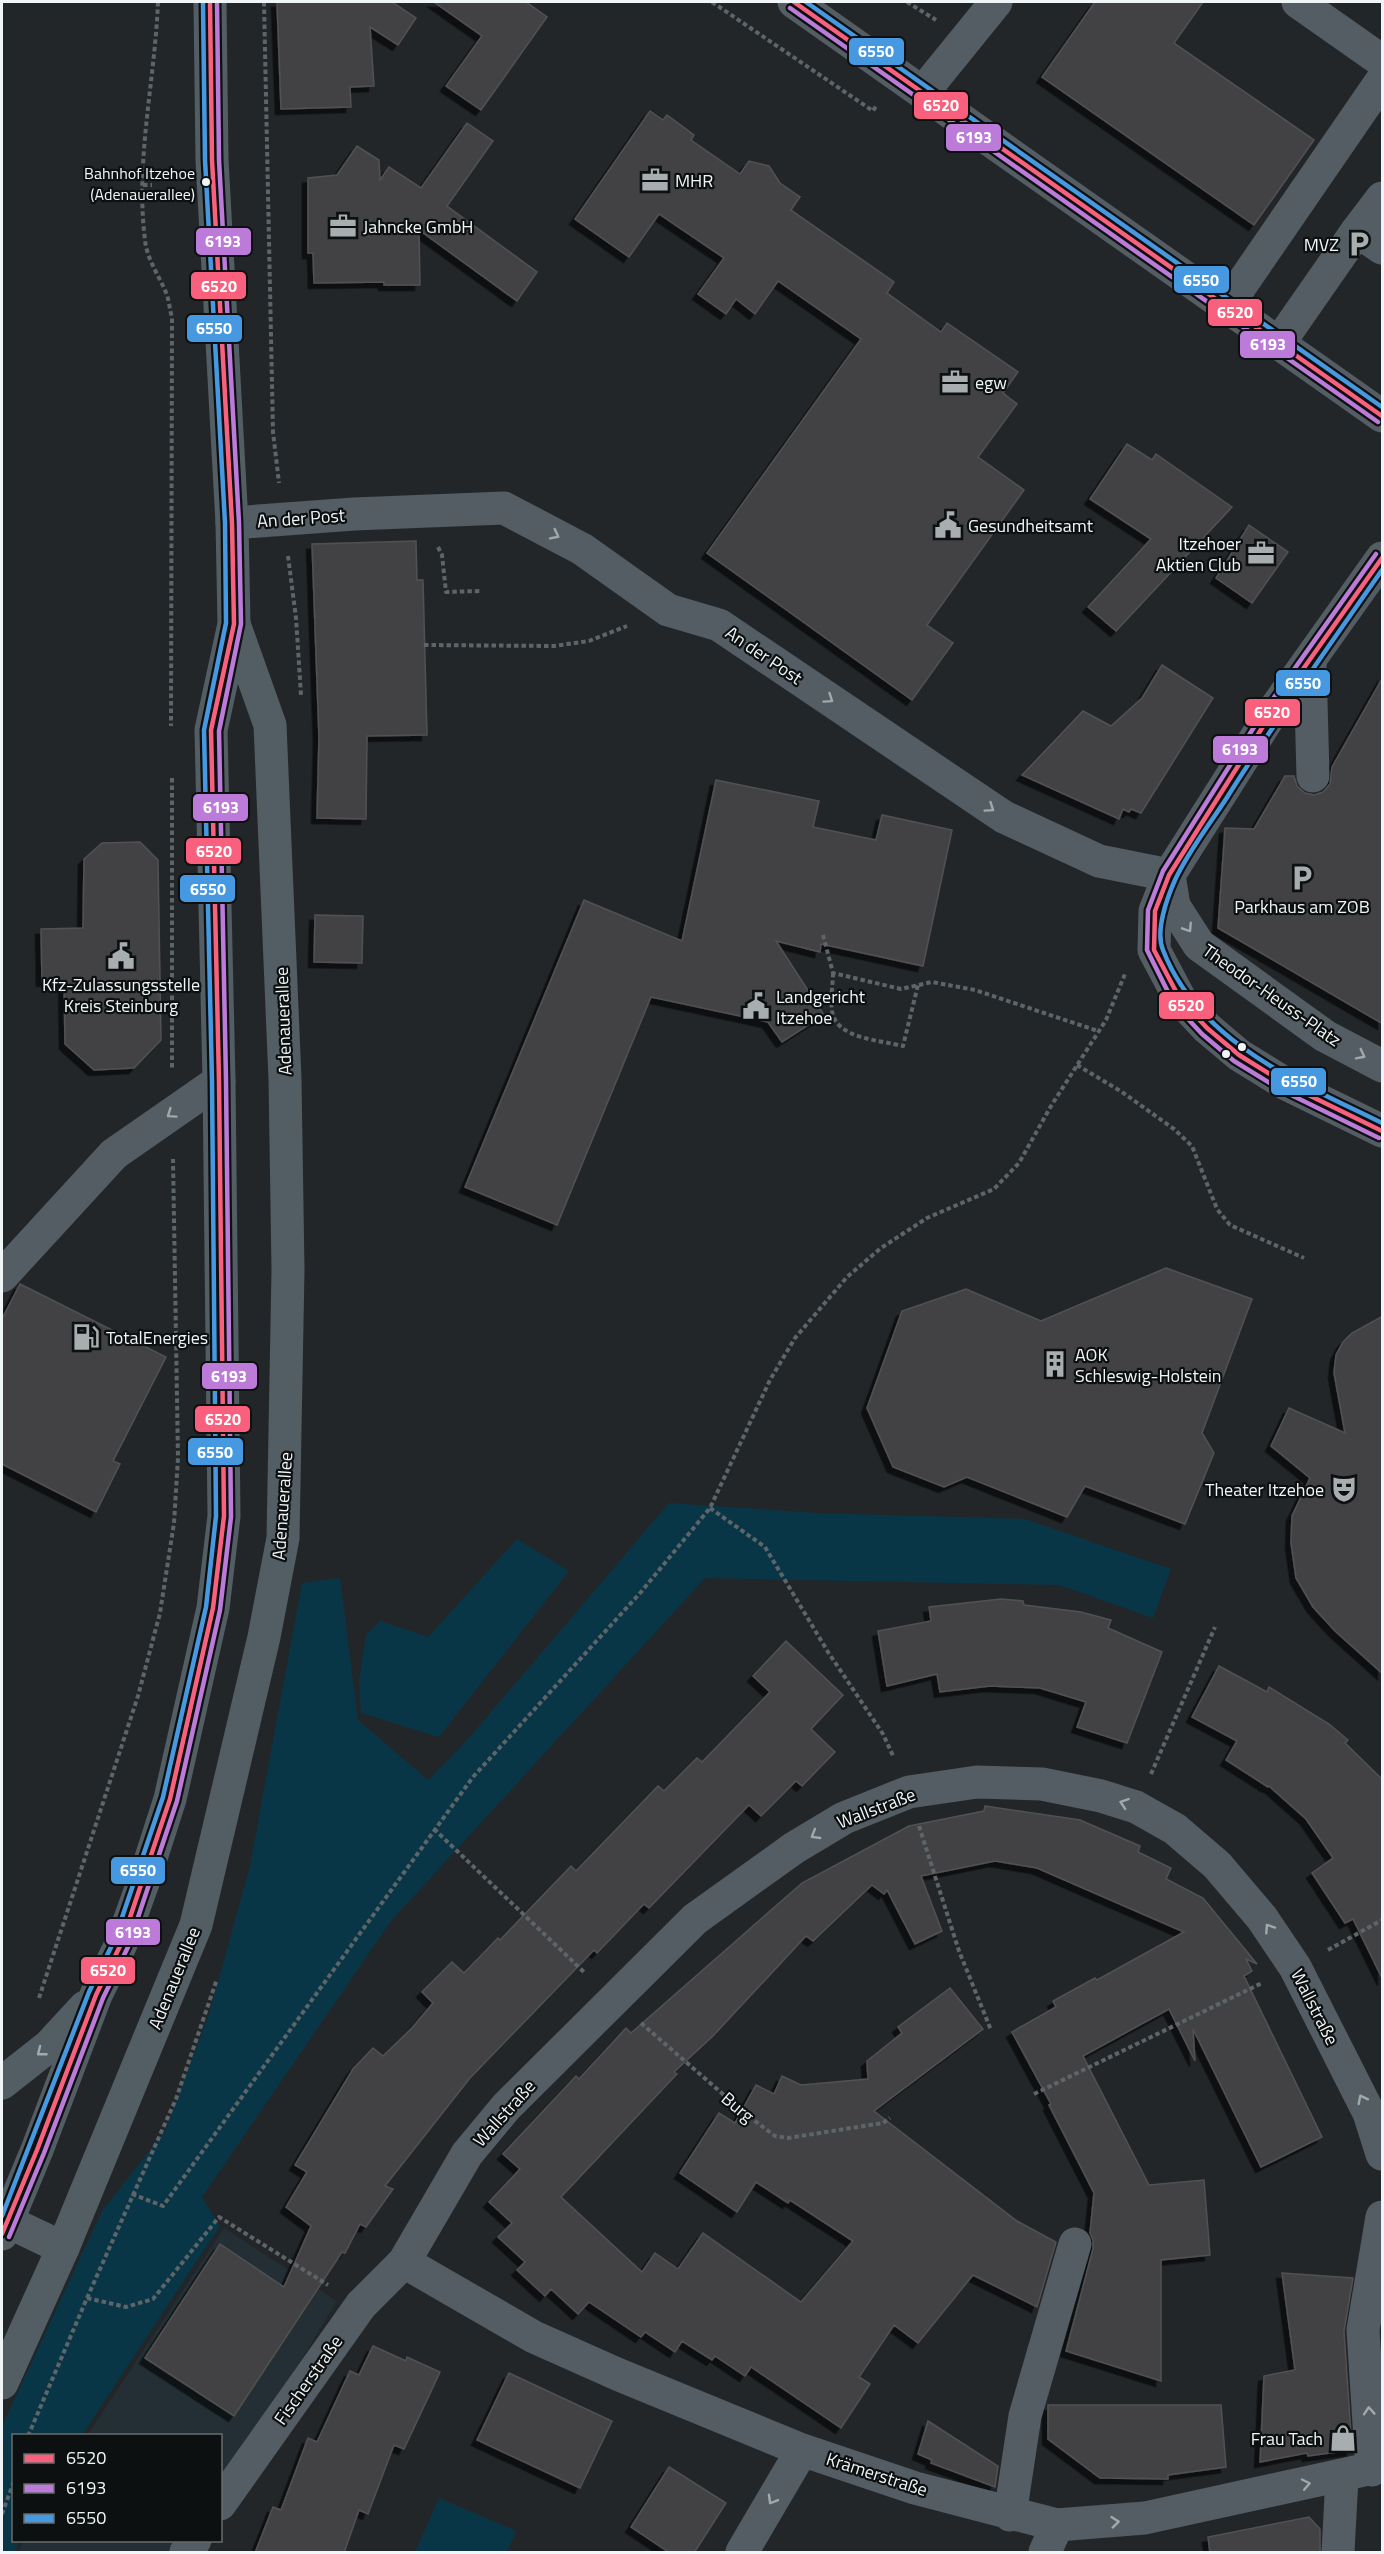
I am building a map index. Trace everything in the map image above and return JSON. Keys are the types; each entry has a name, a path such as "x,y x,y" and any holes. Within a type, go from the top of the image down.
{"main road":[{"name":"Adenauerallee","path":"3,2225 37,2150 96,1995 121,1944 170,1799 213,1608 224,1516 225,1438 211,730 234,624 232,523 212,160 210,2"},
{"name":"Adenauerallee","path":"2,2383 63,2248 196,1925 264,1637 283,1538 288,1270 284,1068 271,736 270,725 234,624"},
{"path":"2,2083 49,2046 96,1995"}],"street":[{"path":"794,2 1383,416"},
{"path":"923,92 996,2"},
{"path":"1299,2 1383,61"},
{"path":"1226,307 1383,80"},
{"path":"1279,343 1370,240 1383,198"},
{"name":"An der Post","path":"232,523 504,508 582,549 668,610 719,625 1004,818 1099,861 1169,875"},
{"path":"1383,558 1310,663 1269,717 1169,875 1155,910 1154,950 1180,999 1239,1055 1286,1084 1383,1131"},
{"path":"1310,663 1313,776"},
{"name":"Theodor-Heuss-Platz","path":"1169,875 1174,906 1199,945 1325,1036 1383,1066"},
{"path":"2,1276 114,1154 219,1081"},
{"name":"Wallstraße","path":"404,2262 467,2154 506,2108 695,1919 794,1848 844,1818 909,1792 977,1782 1042,1784 1101,1796 1136,1808 1175,1828 1217,1866 1262,1918 1295,1967 1369,2113 1383,2154"},
{"path":"1338,2553 1366,2471 1363,2330 1383,2217"},
{"path":"3,2225 63,2248"},
{"path":"1010,2515 1025,2416 1075,2244"},
{"name":"Fischerstraße","path":"222,2501 361,2305 404,2262"},
{"name":"Krämerstraße","path":"404,2262 534,2337 616,2374 802,2450 915,2488 1010,2515 1051,2539 1366,2471"},
{"path":"742,2553 802,2450"}],"path":[{"path":"158,2 143,185 145,242 154,272 166,295 172,318 171,730"},
{"path":"143,185 152,185"},
{"path":"431,511 434,536 442,555 446,592 480,591"},
{"path":"424,645 554,646 589,641 668,610"},
{"path":"36,2004 138,1696 160,1613 174,1523 178,1458 172,1114 171,766"},
{"path":"823,935 833,973 832,1012 839,1026 848,1033 903,1046 918,985"},
{"path":"29,2434 133,2194 163,2206 473,1777 641,1592 711,1508 770,1380 795,1338 824,1302 847,1277 881,1248 927,1218 994,1189 1019,1163 1098,1031 1128,968"},
{"path":"833,973 901,989 932,982 975,990 1098,1031"},
{"path":"1077,1065 1122,1092 1174,1129 1192,1146 1217,1209 1230,1225 1304,1257"},
{"path":"711,1508 765,1547 828,1652 883,1734 909,1792 959,1951 991,2031"},
{"path":"1136,1808 1215,1627"},
{"name":"Burg","path":"434,1829 613,2000 747,2115 775,2136 788,2138 883,2123 890,2118"},
{"path":"1295,1967 1383,1920"},
{"path":"1034,2094 1224,2002"},
{"path":"87,2298 126,2307 153,2300 219,2217 361,2305"},
{"path":"2,2514 12,2486"}],"shaded area":[{"path":"669,1503 819,1513 1025,1519 1171,1569 1153,1618 1059,1585 705,1578 391,1921 202,2197 220,2226 83,2434 12,2434 12,2542 19,2542 14,2552 2,2552 2,2426 102,2211 165,2131 209,2014 250,1866 302,1583 340,1578 358,1720 428,1780 469,1738"},
{"path":"517,1539 569,1571 439,1737 361,1713 359,1681 366,1635 380,1621 428,1637"},
{"path":"224,2228 337,2301 252,2441 222,2482 222,2434 88,2434"},
{"path":"439,2498 516,2531 507,2552 415,2552"},
{"path":"23,2542 177,2542 169,2552 19,2552"}],"building":[{"path":"277,2 392,2 416,18 398,45 370,27 374,86 350,87 351,107 281,109"},
{"path":"434,2 526,2 547,17 481,110 446,86 482,36"},
{"path":"1095,2 1203,2 1174,43 1314,140 1254,225 1042,77"},
{"path":"650,111 663,120 667,115 694,135 691,140 740,174 749,161 769,166 780,183 800,197 791,210 894,282 887,293 941,332 947,323 1018,372 1003,393 1017,404 978,457 1024,490 927,625 953,643 912,700 707,553 861,339 778,281 755,314 736,299 726,314 698,294 724,258 659,214 629,257 575,219"},
{"path":"467,123 493,141 447,206 537,272 517,301 419,230 420,285 384,285 384,282 314,283 313,253 308,253 308,178 337,175 357,146 379,160 380,180 389,167 421,188"},
{"path":"1127,444 1152,460 1156,454 1232,507 1116,631 1088,607 1151,539 1090,499"},
{"path":"1249,525 1288,552 1252,603 1216,578"},
{"path":"416,541 417,580 423,580 427,735 367,736 366,819 317,818 319,737 312,544"},
{"path":"1162,665 1213,698 1141,813 1123,809 1119,819 1022,775 1083,711 1111,726 1142,698"},
{"name":"Parkhaus am ZOB","path":"1383,677 1383,1024 1218,928 1225,828 1254,829 1285,776 1294,776 1297,786 1305,793 1314,795 1323,792 1330,784 1332,767"},
{"name":"Landgericht Itzehoe","path":"716,780 819,801 813,827 876,840 882,815 952,830 923,966 821,944 820,952 776,941 824,1015 782,1042 768,1022 651,997 557,1225 465,1187 584,900 682,941"},
{"name":"Kfz-Zulassungsstelle Kreis Steinburg","path":"140,842 158,860 161,1040 134,1068 94,1070 65,1044 64,980 42,981 41,929 83,928 84,859 102,843"},
{"path":"315,915 363,916 362,963 314,962"},
{"name":"AOK Schleswig-Holstein","path":"1166,1268 1252,1299 1202,1433 1214,1453 1185,1524 1085,1486 1067,1517 967,1477 944,1487 893,1467 867,1408 902,1311 966,1289 1041,1321"},
{"path":"20,1284 166,1357 113,1461 120,1464 96,1512 2,1464 2,1319"},
{"name":"Theater Itzehoe","path":"1383,1316 1383,1674 1335,1631 1313,1607 1296,1578 1291,1543 1292,1516 1310,1478 1271,1446 1289,1408 1345,1433 1334,1373 1336,1355 1343,1342 1352,1333"},
{"path":"1001,1599 1023,1601 1024,1605 1081,1612 1111,1620 1108,1628 1162,1652 1127,1743 1077,1727 1086,1702 1040,1688 990,1686 940,1692 937,1674 887,1686 878,1631 931,1621 929,1607"},
{"path":"786,1641 843,1695 811,1729 835,1752 802,1786 796,1781 761,1816 749,1805 649,1908 644,1904 597,1953 594,1950 470,2078 385,2186 393,2189 366,2227 360,2224 345,2253 342,2252 234,2416 145,2358 220,2244 284,2287 311,2226 286,2207 307,2172 295,2165 353,2069 373,2048 383,2056 412,2028 433,2003 422,1992 452,1962 464,1973 498,1938 500,1940 571,1866 576,1871 658,1786 664,1791 697,1758 702,1762 770,1692 753,1676"},
{"path":"1219,1666 1267,1692 1269,1687 1329,1724 1348,1740 1345,1743 1383,1780 1383,1980 1353,1919 1345,1923 1312,1873 1333,1858 1306,1819 1269,1786 1226,1760 1237,1741 1192,1717"},
{"path":"985,1806 1080,1820 1140,1846 1138,1852 1171,1868 1166,1879 1203,1898 1257,1964 1246,1959 1252,1971 1244,1976 1322,2137 1261,2167 1193,2029 1195,2061 1169,2009 1083,2056 1149,2185 1204,2180 1210,2255 1161,2260 1161,2381 1066,2351 1093,2249 1090,2233 1094,2193 1049,2105 1051,2104 1012,2032 1056,2007 1053,2001 1095,1978 1097,1980 1184,1932 1037,1868 995,1861 921,1876 942,1931 915,1944 887,1890 884,1894 872,1885 813,1941 806,1936 712,2037 674,2072 677,2074 561,2197 642,2272 655,2253 678,2269 703,2233 801,2302 853,2241 790,2200 788,2203 756,2182 737,2212 680,2173 719,2113 735,2123 756,2085 774,2094 782,2076 801,2085 868,2079 867,2061 902,2033 898,2027 950,1988 983,2029 874,2111 1017,2221 1056,2242 1037,2307 973,2275 918,2343 894,2325 859,2377 870,2384 841,2428 751,2367 745,2376 715,2356 712,2360 682,2341 675,2352 645,2332 641,2337 589,2302 578,2314 551,2289 545,2296 517,2270 525,2262 498,2237 512,2223 489,2202 520,2169 503,2154 576,2076 579,2079 626,2028 631,2033 802,1883 909,1826 984,1811"},
{"path":"1282,2273 1353,2278 1344,2331 1352,2450 1308,2456 1307,2453 1260,2462 1264,2376 1295,2370"},
{"path":"373,2346 406,2361 407,2357 440,2372 404,2449 394,2445 368,2514 359,2510 344,2553 255,2553 273,2507 281,2510 308,2438 317,2442 350,2371 359,2375"},
{"path":"509,2373 612,2421 580,2488 477,2440"},
{"path":"1048,2405 1221,2405 1226,2467 1168,2475 1168,2479 1100,2478 1048,2439"},
{"path":"928,2421 998,2466 995,2487 931,2463 932,2460 918,2454"},
{"path":"669,2467 726,2503 694,2553 670,2553 631,2527"},
{"path":"1309,2517 1320,2529 1320,2553 1210,2553 1208,2537"}],"transit line":[{"name":"6550","path":"2,2216 89,1992 114,1941 163,1797 206,1607 216,1516 212,1081 204,730 226,623 225,523 205,160 203,2"},
{"name":"6520","path":"2,2234 37,2150 96,1995 121,1944 170,1799 213,1608 224,1516 219,1081 211,730 234,624 232,523 212,160 210,2"},
{"name":"6193","path":"9,2237 44,2153 103,1998 128,1947 177,1801 220,1610 231,1517 219,731 241,624 239,523 219,160 217,2"},
{"name":"6520","path":"794,2 1382,416"},
{"name":"6550","path":"806,2 1382,407"},
{"name":"6193","path":"790,8 1378,422"},
{"name":"6193","path":"1376,554 1263,713 1163,871 1148,910 1147,950 1174,1004 1202,1034 1234,1061 1283,1091 1379,1138"},
{"name":"6520","path":"1382,558 1269,717 1169,875 1155,911 1154,950 1180,999 1207,1028 1239,1055 1286,1084 1382,1131"},
{"name":"6550","path":"1382,570 1283,712 1186,859 1169,896 1160,934 1163,950 1179,982 1201,1010 1226,1035 1286,1075 1382,1123"}],"place":[{"name":"MHR","path":"655,180"},
{"name":"Bahnhof Itzehoe (Adenauerallee)","path":"206,182"},
{"name":"Jahncke GmbH","path":"343,226"},
{"name":"MVZ","path":"1359,244"},
{"name":"egw","path":"955,382"},
{"name":"Gesundheitsamt","path":"948,525"},
{"name":"Itzehoer Aktien Club","path":"1261,553"},
{"name":"Parkhaus am ZOB","path":"1302,878"},
{"name":"Kfz-Zulassungsstelle Kreis Steinburg","path":"121,956"},
{"name":"Landgericht Itzehoe","path":"756,1006"},
{"name":"TotalEnergies","path":"86,1337"},
{"name":"AOK Schleswig-Holstein","path":"1055,1364"},
{"name":"Theater Itzehoe","path":"1344,1489"},
{"name":"Frau Tach","path":"1343,2438"}]}
